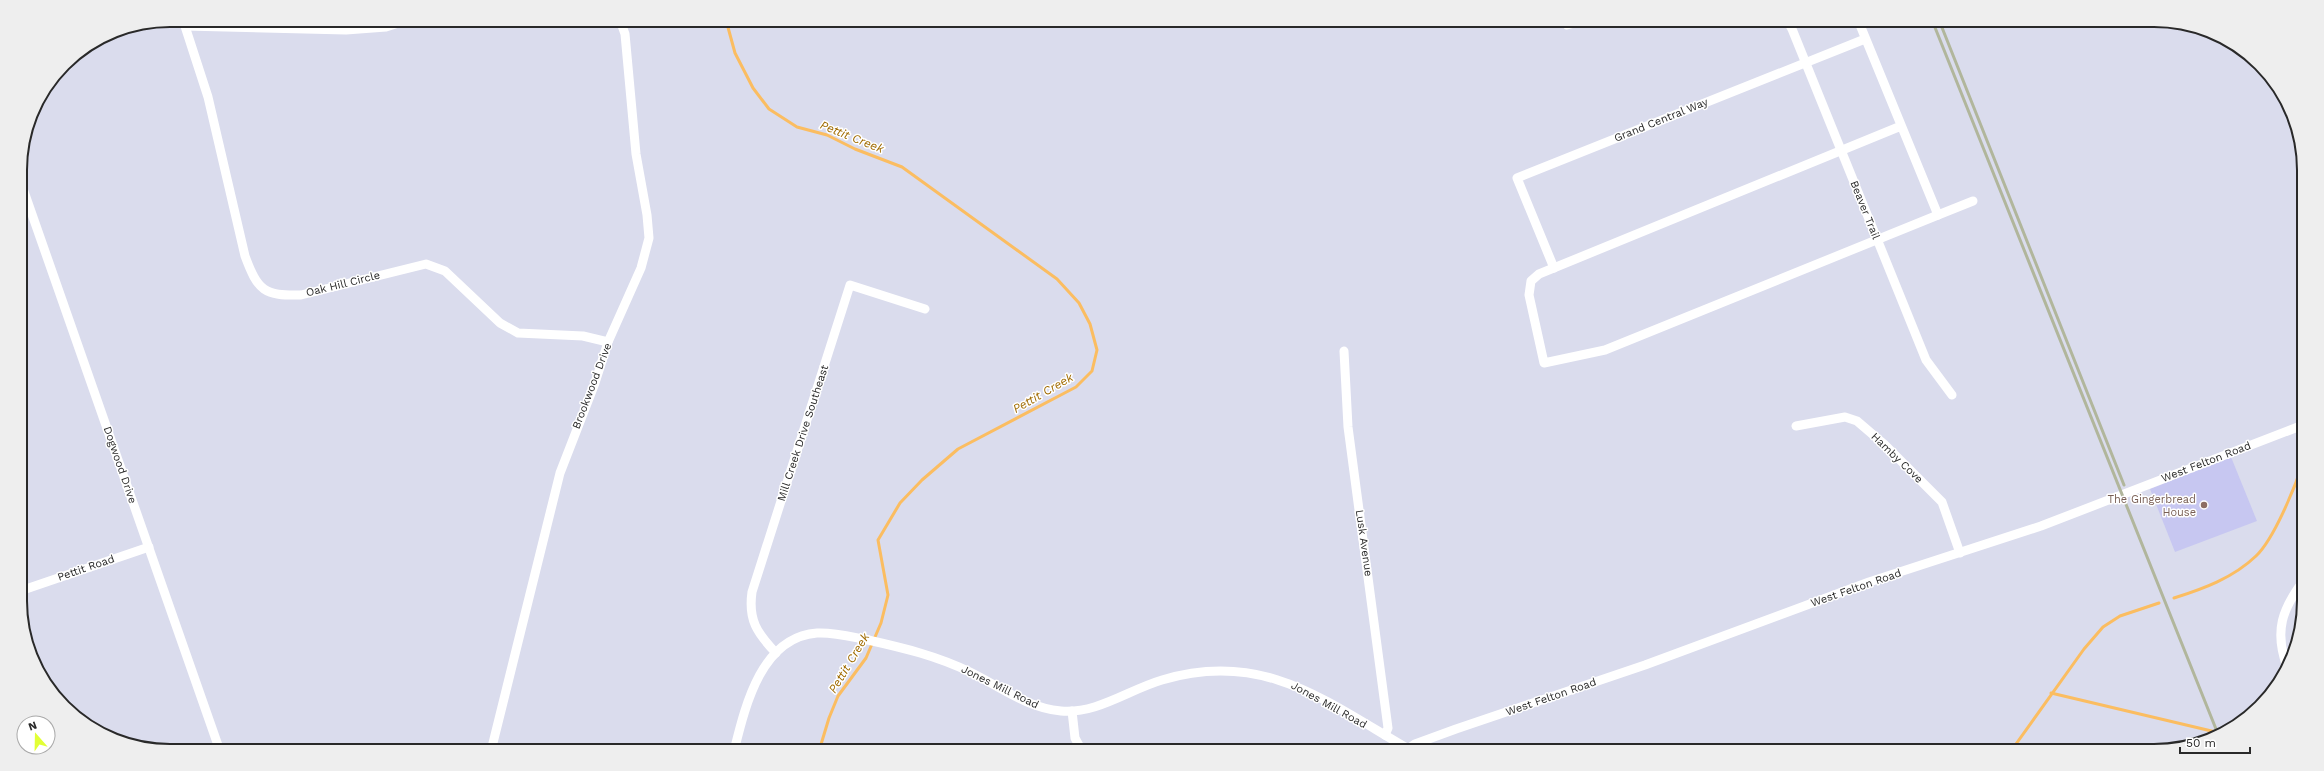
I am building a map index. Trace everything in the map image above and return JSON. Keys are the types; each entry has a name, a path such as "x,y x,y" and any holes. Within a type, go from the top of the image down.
{"street":[{"name":"Oak Hill Circle","path":"185,27 208,97 245,256 252,276 262,290 280,295 301,295 426,264 445,271 500,323 518,333 583,336 608,342"},
{"path":"277,27 346,30 376,27"},
{"name":"Brookwood Drive","path":"493,744 560,474 575,431 595,383 608,342 641,268 649,238 647,215 636,154 625,34 622,27"},
{"name":"Beaver Trail","path":"1790,27 1806,62 1840,151 1926,360 1952,395"},
{"path":"1861,27 1938,215"},
{"name":"Grand Central Way","path":"1554,268 1517,178 1865,39"},
{"path":"1901,126 1539,274 1531,282 1528,295 1544,363 1605,350 1974,201"},
{"name":"Dogwood Drive","path":"27,200 218,744"},
{"name":"Mill Creek Drive Southeast","path":"776,653 760,636 755,626 750,606 752,592 850,285 925,309"},
{"name":"Lusk Avenue","path":"1344,351 1348,427 1388,728 1385,735"},
{"name":"Hamby Cove","path":"1796,426 1845,417 1857,421 1885,444 1942,502 1960,553"},
{"name":"West Felton Road","path":"1415,744 1644,665 1869,582 2068,516 2297,428"},
{"name":"Pettit Road","path":"27,589 149,547"},
{"path":"2284,659 2282,654 2280,628 2290,600 2297,590"},
{"name":"Jones Mill Road","path":"736,744 754,688 765,667 776,653 787,643 805,635 824,633 892,645 941,659 1036,705 1052,710 1072,711 1093,707 1171,678 1201,673 1233,672 1261,675 1292,683 1400,744"},
{"path":"1072,711 1075,738 1078,744"}],"shaded area":[{"name":"The Gingerbread House","path":"2231,457 2257,521 2175,552 2150,489"}],"waterway":[{"name":"Pettit Creek","path":"728,27 735,53 753,88 769,109 797,127 827,135 855,149 902,167 1057,279 1079,303 1090,324 1097,350 1092,371 1076,387 958,449 922,480 900,503 878,540 888,595 881,623 866,658 838,696 821,744"},
{"path":"2174,598 2207,587 2228,577 2256,556 2270,538 2277,525 2297,480"},
{"path":"2016,744 2084,649 2103,627 2120,616 2159,603"},
{"path":"2051,693 2212,731"}],"railway":[{"path":"1935,27 2216,729"},
{"path":"1942,27 2124,485"}],"place":[{"name":"The Gingerbread House","path":"2204,505"}]}
